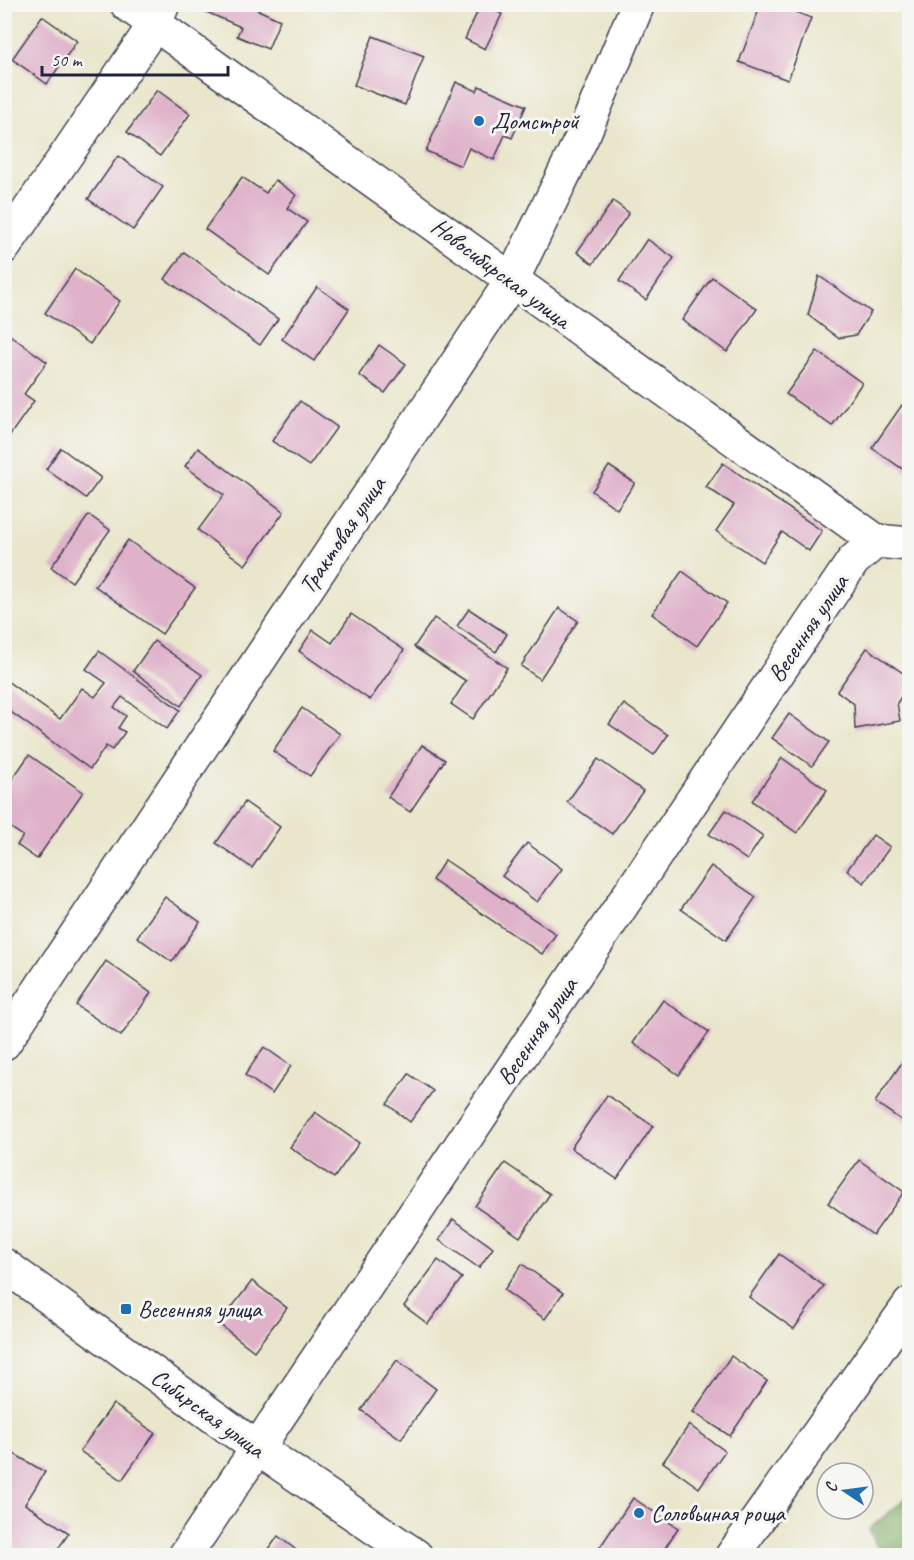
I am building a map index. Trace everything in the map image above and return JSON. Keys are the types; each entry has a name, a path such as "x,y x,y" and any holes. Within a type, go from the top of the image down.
{"street":[{"name":"Новосибирская улица","path":"127,4 159,14 511,282 876,541"},
{"name":"Трактовая улица","path":"4,1043 511,282 585,131 638,4"},
{"path":"4,247 159,14"},
{"path":"876,541 909,544"},
{"name":"Весенняя улица","path":"186,1556 853,561 876,541"},
{"name":"Сибирская улица","path":"4,1265 257,1448 416,1556"},
{"path":"732,1556 909,1304"}],"green space":[{"path":"909,1496 909,1555 881,1555 869,1529"}],"building":[{"path":"206,4 245,4 280,20 268,49 237,36 241,27 204,11"},
{"path":"481,4 502,14 485,49 465,39"},
{"path":"761,4 774,4 811,18 788,80 739,62"},
{"path":"42,16 77,41 47,84 12,59"},
{"path":"373,36 424,56 405,105 354,85"},
{"name":"Домстрой","path":"456,82 477,91 479,86 526,106 512,138 505,135 494,160 469,148 461,166 426,151"},
{"path":"157,90 190,114 160,156 127,132"},
{"path":"118,156 163,187 133,230 88,199"},
{"path":"242,177 266,193 275,180 296,195 287,208 307,222 269,275 205,229"},
{"path":"613,201 629,213 593,264 577,252"},
{"path":"647,239 674,258 646,300 619,281"},
{"path":"184,252 278,319 260,345 165,279"},
{"path":"75,269 120,301 90,344 45,313"},
{"path":"819,276 871,312 856,335 838,338 808,315"},
{"path":"712,277 757,309 727,352 682,320"},
{"path":"317,287 349,309 314,361 282,339"},
{"path":"910,290 910,311 903,308"},
{"path":"4,331 47,362 24,394 34,401 8,438 4,435"},
{"path":"379,345 406,364 385,393 359,375"},
{"path":"817,351 862,383 832,426 786,394"},
{"path":"300,401 337,427 309,466 272,441"},
{"path":"902,405 910,410 910,474 872,448"},
{"path":"61,448 101,478 86,498 46,469"},
{"path":"198,448 284,512 245,565 198,530 224,495 185,466"},
{"path":"723,463 822,531 809,551 782,532 762,562 716,531 734,505 706,487"},
{"path":"609,466 635,483 617,509 592,491"},
{"path":"89,515 110,530 72,582 51,567"},
{"path":"128,540 195,588 162,634 95,586"},
{"path":"682,571 727,603 697,646 652,614"},
{"path":"559,608 578,621 540,679 521,666"},
{"path":"469,609 507,634 496,652 457,626"},
{"path":"351,614 404,650 370,700 299,651 313,630 332,643"},
{"path":"434,618 507,668 473,719 451,704 466,681 414,647"},
{"path":"154,641 202,675 181,706 133,671"},
{"path":"867,648 910,678 910,683 897,703 900,721 855,729 854,704 837,691"},
{"path":"99,651 180,710 167,729 122,697 114,707 126,716 118,728 125,732 112,750 106,746 90,769 4,707 4,679 60,719 82,688 95,697 106,683 86,669"},
{"path":"624,704 668,735 654,755 609,724"},
{"path":"302,708 340,734 310,776 273,751"},
{"path":"789,714 829,742 812,766 772,738"},
{"path":"422,745 445,760 410,812 388,797"},
{"path":"29,755 83,792 37,859 17,845 23,836 4,823 4,791"},
{"path":"782,758 827,790 797,833 752,801"},
{"path":"598,759 643,791 612,834 567,802"},
{"path":"245,802 280,827 252,868 216,843"},
{"path":"726,810 763,836 747,860 709,834"},
{"path":"873,835 890,847 864,883 847,870"},
{"path":"527,843 562,869 537,902 502,876"},
{"path":"445,860 556,934 542,954 432,880"},
{"path":"711,866 756,897 726,940 681,909"},
{"path":"165,897 200,922 172,962 137,937"},
{"path":"106,961 151,993 121,1036 76,1005"},
{"path":"663,1000 709,1032 679,1075 633,1043"},
{"path":"264,1047 291,1066 272,1094 245,1075"},
{"path":"905,1058 910,1062 910,1126 875,1102"},
{"path":"409,1074 433,1091 410,1122 387,1104"},
{"path":"607,1095 653,1126 617,1179 571,1148"},
{"path":"315,1112 359,1143 334,1178 290,1147"},
{"path":"859,1160 904,1192 873,1235 828,1203"},
{"path":"505,1163 550,1194 520,1237 475,1206"},
{"path":"453,1219 493,1248 479,1268 439,1240"},
{"path":"779,1254 824,1286 794,1329 749,1297"},
{"path":"438,1260 462,1278 428,1324 404,1306"},
{"path":"522,1264 563,1293 545,1319 504,1290"},
{"path":"252,1281 287,1308 254,1351 219,1324"},
{"path":"731,1356 767,1381 730,1436 693,1412"},
{"path":"397,1360 436,1389 401,1439 361,1410"},
{"path":"113,1404 155,1433 122,1480 80,1451"},
{"path":"689,1425 725,1451 699,1488 663,1462"},
{"path":"4,1448 45,1472 25,1504 69,1533 53,1556 14,1556 4,1549"},
{"name":"Соловьиная роща","path":"633,1498 678,1528 660,1556 594,1556"},
{"path":"278,1536 304,1556 264,1556"}],"place":[{"name":"Домстрой","path":"479,121"},
{"name":"Весенняя улица","path":"126,1309"},
{"name":"Соловьиная роща","path":"639,1513"}]}
